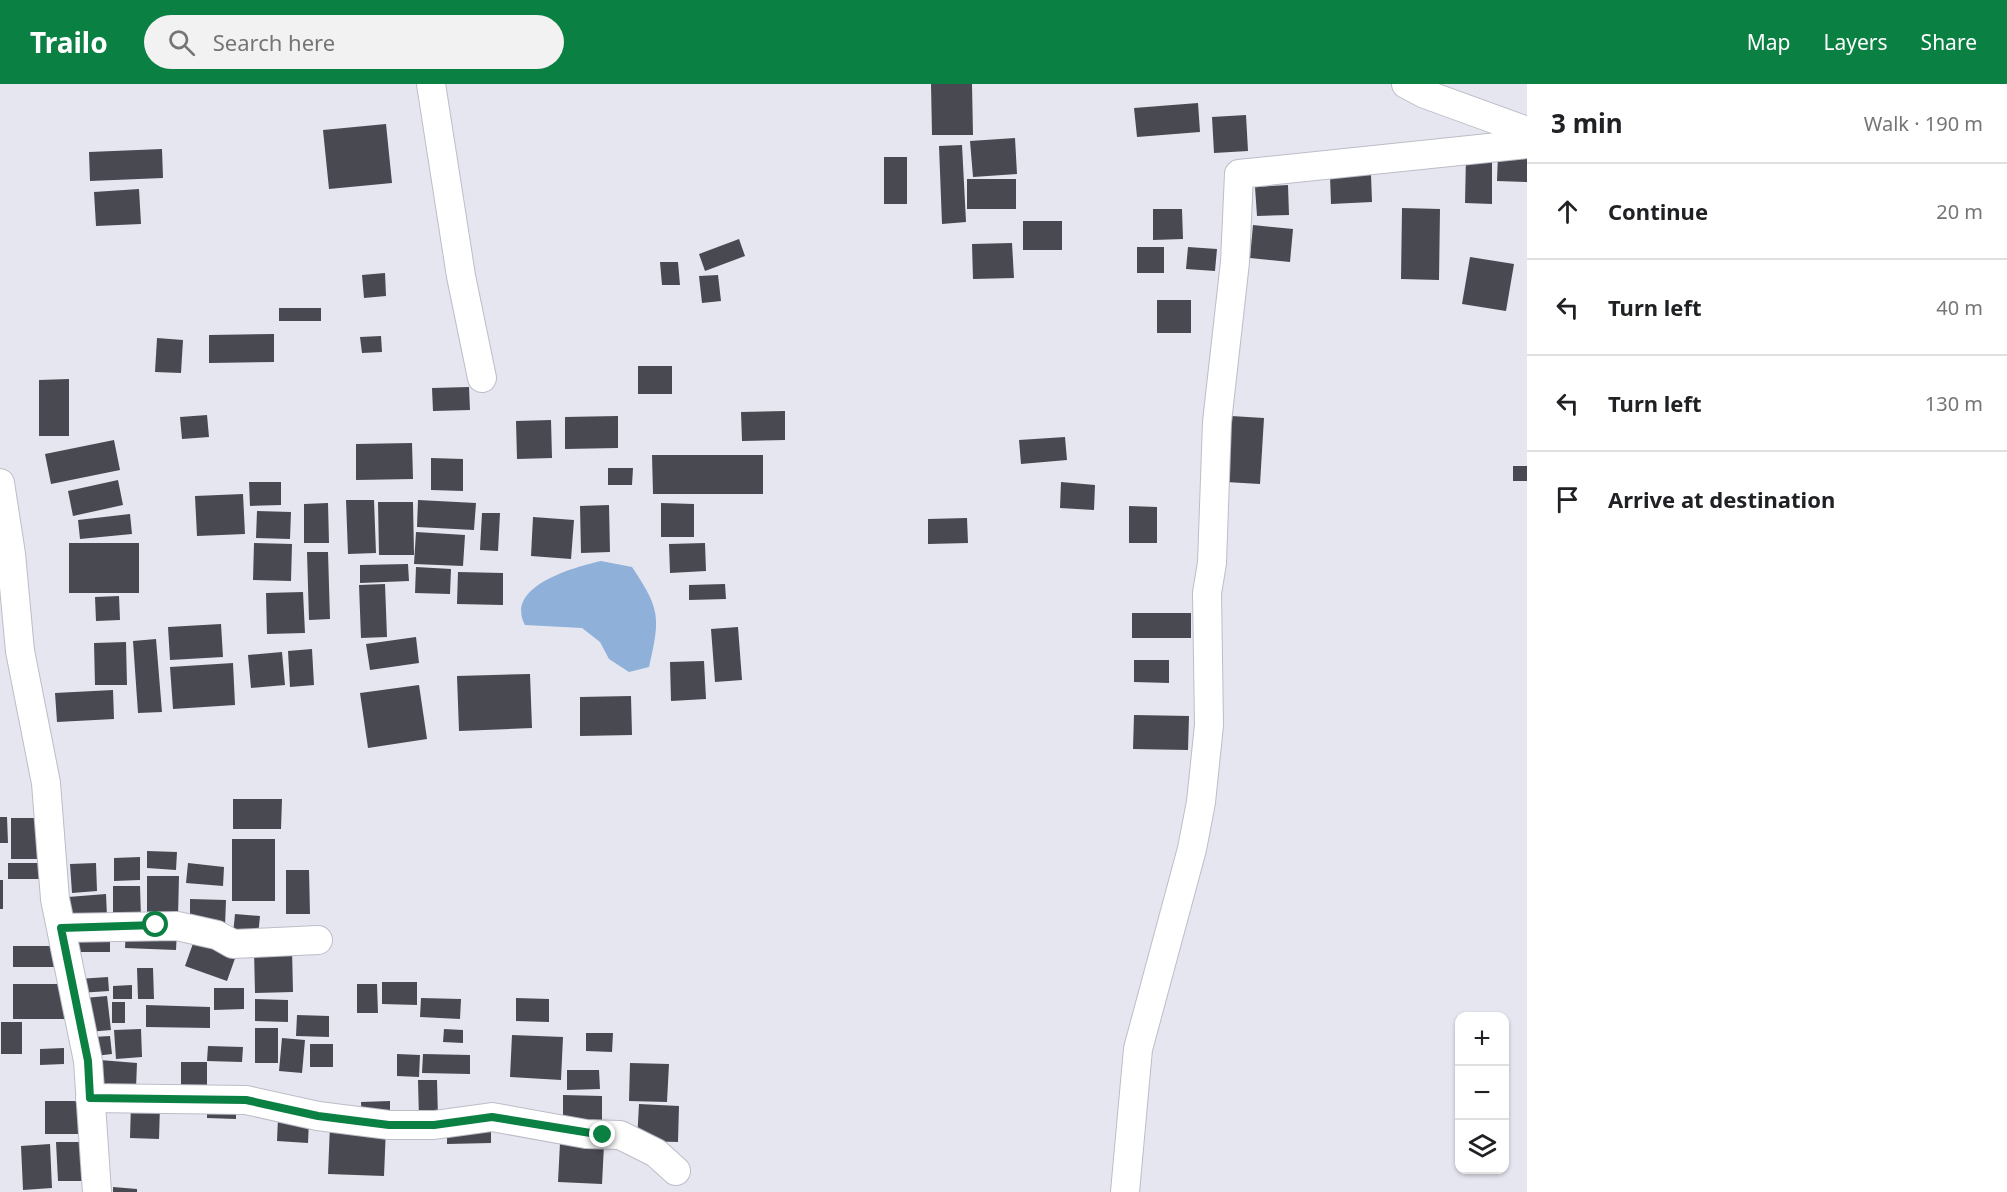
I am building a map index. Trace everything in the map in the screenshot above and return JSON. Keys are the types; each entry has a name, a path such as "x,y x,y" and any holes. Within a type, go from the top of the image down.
{"street":[{"path":"431,84 461,276 482,378"},
{"path":"1406,84 1425,94 1527,131"},
{"path":"1125,1192 1138,1049 1192,849 1202,802 1209,725 1207,592 1212,563 1217,422 1235,262 1239,174 1527,144"},
{"path":"0,483 11,554 20,651 45,783 55,899 88,1061 97,1192"},
{"path":"61,928 135,924 177,926 217,935 233,944 318,940"},
{"path":"90,1098 246,1100 318,1116 389,1125 434,1125 492,1117 586,1134 620,1136 656,1153 676,1171"}],"water":[{"path":"601,561 632,567 653,605 656,625 649,667 629,672 609,659 600,642 582,628 525,625 521,611 524,599 533,589 560,574"}],"building":[{"path":"931,84 972,84 973,135 932,135"},
{"path":"1198,103 1200,132 1137,137 1134,108"},
{"path":"1246,115 1248,151 1214,153 1212,117"},
{"path":"386,124 392,183 329,189 323,130"},
{"path":"1015,138 1017,174 973,177 970,141"},
{"path":"962,145 966,222 942,224 939,146"},
{"path":"162,149 163,178 90,181 89,152"},
{"path":"1498,154 1527,155 1527,182 1497,181"},
{"path":"1466,156 1492,156 1492,204 1465,203"},
{"path":"884,157 907,157 907,204 884,204"},
{"path":"1371,175 1372,202 1331,204 1330,176"},
{"path":"967,179 1016,179 1016,209 967,209"},
{"path":"1288,185 1289,215 1257,216 1255,187"},
{"path":"139,189 141,224 96,226 94,192"},
{"path":"1402,208 1440,209 1439,280 1401,279"},
{"path":"1153,209 1182,209 1183,239 1153,240"},
{"path":"1023,221 1062,221 1062,250 1023,250"},
{"path":"1253,225 1293,229 1290,262 1250,258"},
{"path":"739,239 745,256 705,271 699,254"},
{"path":"1012,243 1014,278 973,279 972,244"},
{"path":"1137,247 1164,247 1164,273 1137,273"},
{"path":"1188,247 1217,249 1215,271 1186,269"},
{"path":"1470,257 1514,264 1506,311 1462,304"},
{"path":"660,262 678,262 680,285 662,285"},
{"path":"385,273 386,296 364,298 362,275"},
{"path":"718,275 721,301 702,303 699,276"},
{"path":"1157,300 1191,300 1191,333 1157,333"},
{"path":"279,308 321,308 321,321 279,321"},
{"path":"274,334 274,362 209,363 209,335"},
{"path":"381,336 382,352 362,353 360,337"},
{"path":"157,338 183,340 181,373 155,372"},
{"path":"638,366 672,366 672,394 638,394"},
{"path":"69,379 69,436 39,436 39,380"},
{"path":"469,387 470,410 433,411 432,388"},
{"path":"785,411 785,440 742,441 741,412"},
{"path":"207,415 209,437 182,439 180,417"},
{"path":"618,416 618,448 565,449 565,417"},
{"path":"1231,416 1264,418 1260,484 1226,482"},
{"path":"551,420 552,458 517,459 516,421"},
{"path":"1065,437 1067,460 1021,464 1019,440"},
{"path":"114,440 120,470 51,484 45,454"},
{"path":"412,443 413,479 356,480 356,444"},
{"path":"652,455 763,455 763,494 653,494"},
{"path":"431,458 463,459 463,491 431,490"},
{"path":"1513,466 1527,466 1527,481 1513,481"},
{"path":"608,468 633,468 632,485 608,485"},
{"path":"118,480 123,505 73,516 68,491"},
{"path":"249,482 281,482 281,505 250,506"},
{"path":"1061,482 1095,485 1094,510 1060,508"},
{"path":"243,494 245,534 197,536 195,496"},
{"path":"346,500 374,500 376,553 348,554"},
{"path":"418,500 476,503 474,530 417,527"},
{"path":"378,502 413,502 414,555 379,555"},
{"path":"328,503 329,543 304,543 304,504"},
{"path":"661,503 694,504 694,537 661,537"},
{"path":"609,505 610,552 581,553 580,506"},
{"path":"1129,506 1157,507 1157,543 1129,543"},
{"path":"257,511 291,512 290,539 256,538"},
{"path":"482,513 500,513 498,551 480,550"},
{"path":"130,514 132,534 80,539 78,520"},
{"path":"533,517 574,520 571,559 531,556"},
{"path":"967,518 968,543 928,544 928,519"},
{"path":"416,532 465,535 463,566 414,564"},
{"path":"69,543 139,543 139,593 69,593"},
{"path":"254,543 292,544 291,581 253,580"},
{"path":"705,543 706,571 670,573 669,544"},
{"path":"307,552 328,552 330,619 309,620"},
{"path":"408,564 409,581 360,583 360,565"},
{"path":"416,567 451,569 450,594 415,593"},
{"path":"458,572 503,573 503,605 457,604"},
{"path":"385,584 387,637 361,638 359,585"},
{"path":"725,584 726,599 689,600 689,585"},
{"path":"303,592 305,633 267,634 266,593"},
{"path":"119,596 120,620 96,621 95,597"},
{"path":"1132,613 1191,613 1191,638 1132,638"},
{"path":"221,624 223,657 170,660 168,627"},
{"path":"738,627 742,680 715,682 711,629"},
{"path":"416,637 419,663 370,670 366,644"},
{"path":"156,639 162,712 138,713 133,641"},
{"path":"126,642 127,685 95,685 94,643"},
{"path":"312,649 314,685 290,687 288,651"},
{"path":"282,652 285,685 251,688 248,655"},
{"path":"1134,660 1169,660 1169,683 1134,682"},
{"path":"704,661 706,699 671,701 670,662"},
{"path":"233,663 235,705 173,709 170,667"},
{"path":"530,674 532,728 459,731 457,676"},
{"path":"419,685 427,739 368,748 360,693"},
{"path":"113,690 114,719 57,722 55,693"},
{"path":"631,696 632,735 580,736 580,697"},
{"path":"1134,715 1189,716 1188,750 1133,749"},
{"path":"233,799 282,799 281,829 233,829"},
{"path":"0,817 7,817 8,843 0,843"},
{"path":"11,818 45,818 46,859 11,859"},
{"path":"232,839 275,839 275,901 232,901"},
{"path":"147,851 177,852 176,870 147,868"},
{"path":"140,857 140,880 114,881 114,858"},
{"path":"8,863 43,863 43,879 8,879"},
{"path":"96,863 97,891 72,893 70,864"},
{"path":"188,863 224,867 223,886 186,883"},
{"path":"286,870 309,870 310,914 286,914"},
{"path":"147,876 179,876 178,917 147,917"},
{"path":"0,880 3,880 3,909 0,909"},
{"path":"113,886 140,886 141,918 113,918"},
{"path":"106,894 107,917 69,920 68,897"},
{"path":"190,899 226,900 225,926 190,925"},
{"path":"235,914 260,916 258,936 233,934"},
{"path":"126,929 177,931 176,950 125,948"},
{"path":"74,930 110,930 110,952 74,952"},
{"path":"196,935 238,950 227,981 185,966"},
{"path":"13,946 56,946 56,967 13,967"},
{"path":"292,949 293,992 255,993 254,950"},
{"path":"137,968 153,968 154,999 138,999"},
{"path":"108,977 109,991 79,993 78,979"},
{"path":"382,982 417,982 417,1005 382,1004"},
{"path":"13,984 65,984 65,1019 13,1019"},
{"path":"357,984 377,984 378,1013 357,1013"},
{"path":"132,985 132,999 113,999 113,986"},
{"path":"214,988 244,988 244,1009 214,1010"},
{"path":"107,996 111,1030 88,1032 84,998"},
{"path":"421,998 461,999 460,1019 420,1017"},
{"path":"516,998 549,999 549,1022 516,1021"},
{"path":"255,999 288,1000 288,1022 255,1021"},
{"path":"112,1002 125,1002 125,1023 112,1023"},
{"path":"146,1005 210,1007 210,1028 146,1027"},
{"path":"297,1015 329,1016 329,1037 296,1036"},
{"path":"1,1022 22,1022 22,1054 1,1054"},
{"path":"255,1028 278,1028 278,1063 255,1063"},
{"path":"141,1029 142,1057 116,1059 114,1030"},
{"path":"444,1029 463,1030 463,1043 443,1042"},
{"path":"586,1033 613,1033 612,1052 586,1051"},
{"path":"512,1035 563,1037 561,1080 510,1077"},
{"path":"110,1036 112,1054 95,1056 93,1037"},
{"path":"282,1038 305,1040 302,1073 279,1071"},
{"path":"310,1044 333,1044 333,1067 310,1067"},
{"path":"208,1046 243,1047 242,1062 207,1061"},
{"path":"64,1048 64,1064 40,1065 40,1049"},
{"path":"397,1054 420,1055 419,1077 397,1076"},
{"path":"423,1054 470,1055 470,1074 422,1073"},
{"path":"100,1060 137,1063 136,1088 99,1086"},
{"path":"181,1062 207,1062 207,1098 181,1098"},
{"path":"630,1063 669,1064 667,1102 629,1101"},
{"path":"567,1070 599,1070 600,1089 567,1090"},
{"path":"418,1080 437,1080 438,1118 419,1119"},
{"path":"563,1095 602,1096 602,1123 563,1122"},
{"path":"207,1100 236,1101 236,1119 207,1118"},
{"path":"45,1101 83,1101 84,1134 45,1134"},
{"path":"390,1101 390,1121 362,1122 361,1102"},
{"path":"131,1104 160,1106 159,1139 130,1138"},
{"path":"639,1104 679,1106 678,1142 637,1141"},
{"path":"278,1118 309,1120 308,1143 277,1141"},
{"path":"330,1125 386,1127 384,1176 328,1174"},
{"path":"491,1127 491,1143 447,1144 447,1128"},
{"path":"56,1142 87,1142 88,1181 58,1181"},
{"path":"560,1143 604,1145 602,1184 558,1182"},
{"path":"50,1144 52,1188 23,1190 21,1146"},
{"path":"113,1187 137,1189 137,1192 113,1192"}],"route":[{"path":"156,925 61,928 88,1061 90,1098 246,1100 318,1116 389,1125 434,1125 492,1117 603,1135"}]}
